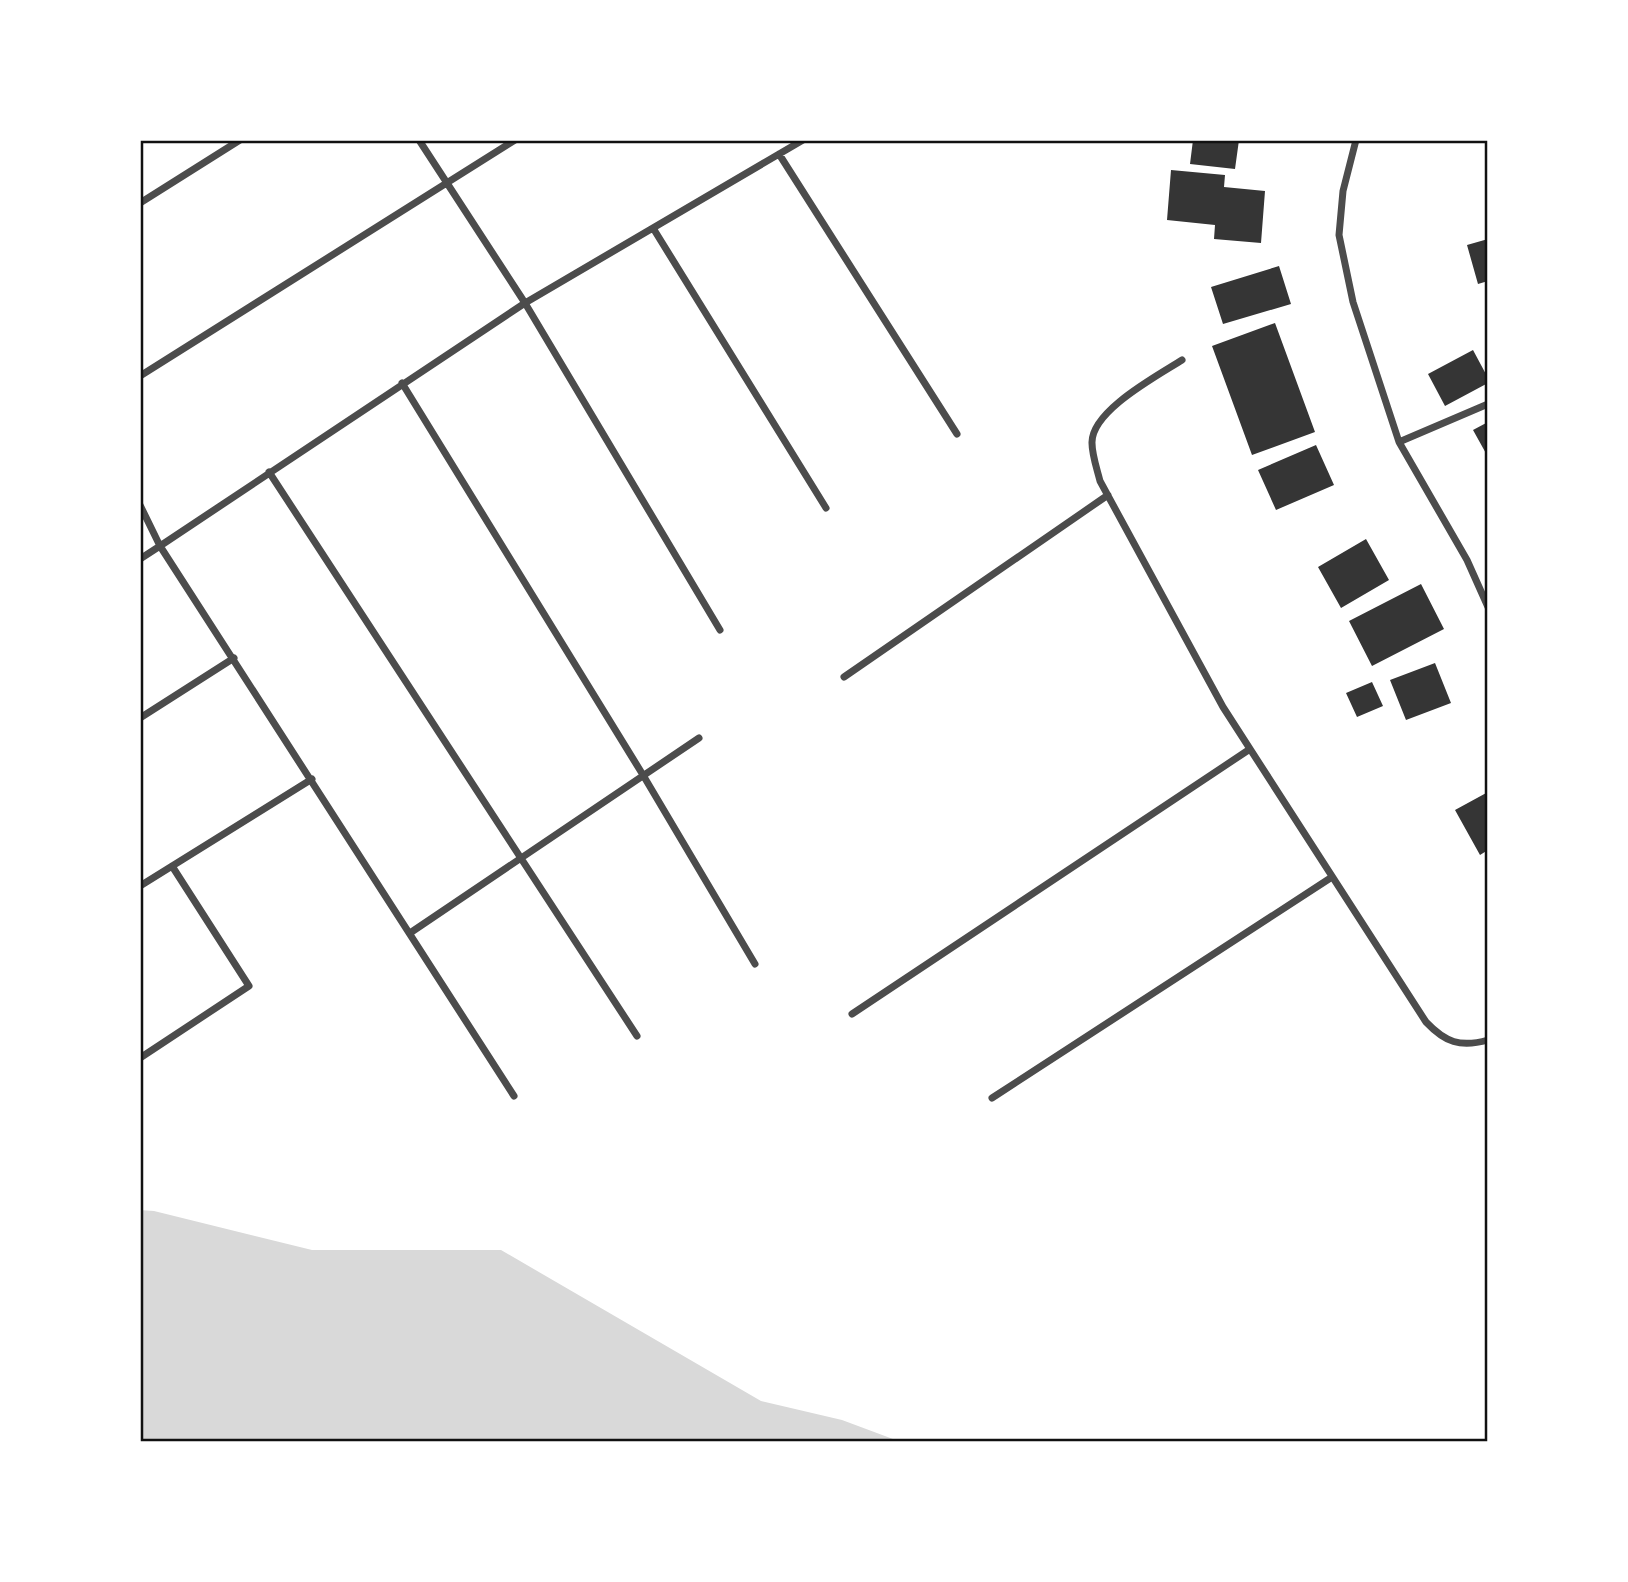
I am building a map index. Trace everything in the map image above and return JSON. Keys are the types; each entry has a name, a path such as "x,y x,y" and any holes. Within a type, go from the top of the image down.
{"street":[{"path":"140,203 240,140"},
{"path":"419,140 525,303 720,630"},
{"path":"140,376 515,140"},
{"path":"140,559 525,303 803,140"},
{"path":"1356,140 1343,191 1339,235 1353,302 1399,442 1467,560 1488,607"},
{"path":"779,154 957,434"},
{"path":"653,228 826,508"},
{"path":"1182,360 1110,409 1098,424 1091,442 1100,481 1223,707 1426,1022 1441,1038 1475,1044 1488,1040"},
{"path":"402,383 643,775 755,964"},
{"path":"1399,442 1488,404"},
{"path":"269,472 637,1036"},
{"path":"844,677 1108,495"},
{"path":"140,505 160,546 514,1096"},
{"path":"140,718 234,658"},
{"path":"410,933 699,738"},
{"path":"852,1014 1250,749"},
{"path":"140,886 312,779"},
{"path":"140,1058 249,986 172,866"},
{"path":"992,1098 1332,877"}],"shaded area":[{"path":"140,1210 154,1211 312,1250 501,1250 761,1401 842,1420 901,1442 140,1442"}],"building":[{"path":"1193,140 1239,140 1235,169 1190,164"},
{"path":"1171,170 1225,175 1224,187 1265,191 1261,243 1214,239 1215,225 1167,220"},
{"path":"1488,239 1488,281 1478,284 1467,245"},
{"path":"1279,266 1291,304 1223,324 1211,287"},
{"path":"1275,323 1315,432 1252,455 1212,346"},
{"path":"1473,350 1488,383 1445,406 1428,374"},
{"path":"1488,422 1488,457 1473,430"},
{"path":"1316,445 1334,485 1276,510 1258,470"},
{"path":"1366,539 1389,580 1341,608 1318,567"},
{"path":"1421,584 1444,629 1372,666 1349,621"},
{"path":"1435,663 1451,703 1406,720 1390,680"},
{"path":"1372,682 1383,706 1357,717 1346,693"},
{"path":"1488,792 1488,850 1480,855 1455,810"}]}
